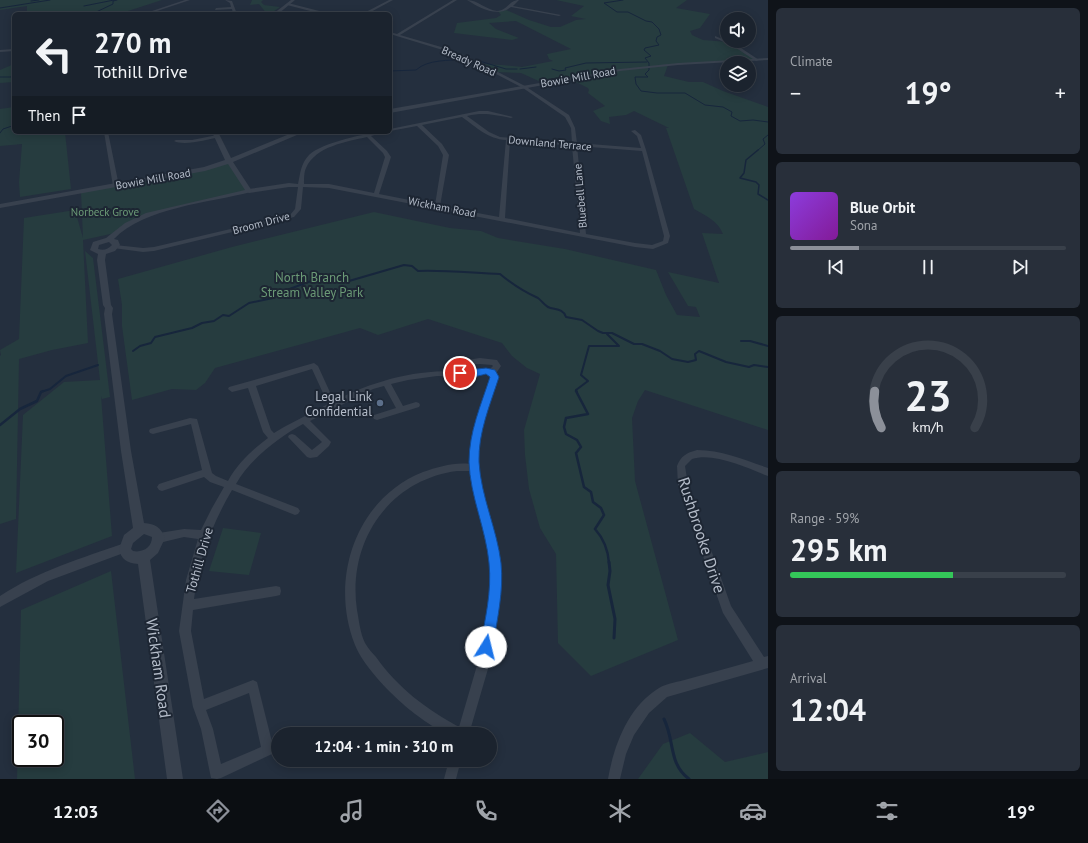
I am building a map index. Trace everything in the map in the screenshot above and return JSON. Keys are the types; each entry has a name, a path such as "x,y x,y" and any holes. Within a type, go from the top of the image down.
{"street":[{"path":"151,12 188,0"},
{"path":"228,0 231,2 234,12"},
{"path":"278,12 293,0"},
{"path":"368,12 391,0"},
{"path":"398,35 455,0"},
{"path":"469,0 493,11 502,11 517,0"},
{"path":"288,4 318,12"},
{"path":"509,6 559,15"},
{"path":"216,9 233,8"},
{"name":"Bready Road","path":"392,34 461,55 524,87"},
{"path":"716,37 728,42 757,60"},
{"path":"0,51 12,50"},
{"name":"Bowie Mill Road","path":"392,111 602,72 651,66 768,59"},
{"name":"Bluebell Lane","path":"524,87 556,108 570,120 575,145 583,235"},
{"path":"392,130 486,111 510,117"},
{"name":"Downland Terrace","path":"463,115 486,133 508,140 644,150"},
{"path":"418,124 440,145 446,155 437,207"},
{"name":"Wickham Road","path":"102,252 94,250 94,246 102,241 109,240 115,233 126,225 149,214 238,194 247,188 301,185 329,186 376,194 646,247 657,246 666,242 667,236 644,150 639,135 633,131"},
{"path":"106,134 116,186"},
{"path":"176,141 192,141 216,134 229,161 247,188"},
{"name":"Bowie Mill Road","path":"0,206 192,172 229,161 268,143 295,134"},
{"name":"Broom Drive","path":"115,247 143,250 154,249 292,216 298,209 304,164 316,151 333,144 376,134"},
{"path":"368,136 385,152 388,157 388,161 376,194"},
{"path":"502,219 508,140"},
{"path":"109,240 115,242 115,247 111,250 102,252 100,260 126,451 139,530"},
{"path":"232,389 314,366 332,405"},
{"name":"Tothill Drive","path":"199,707 253,686 268,750 216,773 208,729 199,707 185,631 191,580 204,535 215,511 236,475 262,447 287,429 332,405 386,382 437,373 474,374 486,371 492,373 494,377 476,433 475,468 478,490 495,562 496,589 484,662 465,727"},
{"path":"386,382 401,409"},
{"path":"251,384 267,432 274,438"},
{"path":"377,417 416,405"},
{"path":"292,438 310,454 314,454 326,444 326,442 304,420"},
{"path":"153,431 194,421 207,472 213,479 295,510"},
{"name":"Rushbrooke Drive","path":"765,663 727,609 683,486 681,466 684,460 694,454 719,456 768,472"},
{"path":"447,727 429,717 403,697 381,676 360,645 350,592 352,570 360,540 371,520 392,494 409,482 430,473 452,467 475,468"},
{"path":"162,487 207,472"},
{"path":"144,528 154,530 159,538 153,551 143,557 131,556 127,553 125,548 128,538 144,528"},
{"path":"159,538 184,533 204,535"},
{"path":"0,602 27,585 66,568 125,548"},
{"name":"Wickham Road","path":"143,557 175,779"},
{"path":"187,606 276,591"},
{"path":"614,779 617,759 625,740 638,719 654,698 664,692 765,663"},
{"path":"450,779 453,767"}],"green space":[{"path":"0,0 162,0 128,11 131,12 27,12 27,6 0,10"},
{"path":"252,0 263,0 261,2 264,5 280,7 273,12 265,12 259,4 250,5"},
{"name":"North Branch Stream Valley Park","path":"556,0 687,0 676,8 710,14 700,28 690,31 692,35 703,40 720,41 720,48 738,48 751,56 720,56 720,62 668,65 664,76 689,82 703,82 720,90 720,92 726,92 768,107 768,430 645,390 638,401 632,418 635,481 678,640 591,676 558,643 556,554 540,528 529,489 524,430 540,374 527,368 512,356 502,343 428,319 378,335 360,328 215,368 205,383 196,390 172,389 132,400 122,326 122,305 118,279 232,247 374,212 450,228 481,231 498,238 565,249 656,270 666,295 677,315 700,317 696,307 688,306 668,272 719,283 702,233 723,234 715,222 694,209 666,128 669,128 634,111 626,115 609,117 610,124 601,121 593,111 605,106 588,93 588,88 572,80 578,79 577,77 543,83 521,73 494,72 480,64 522,67 553,61 549,59 547,54 571,49 516,21 489,23 496,29 519,38 512,40 454,33 457,23 496,18 501,15 498,11 506,10 529,20 551,27 560,27 576,20 586,19 571,16 584,6"},
{"path":"12,65 12,82 0,83 0,70"},
{"path":"12,107 12,134 65,134 71,189 20,197 19,182 22,144 0,146 0,109"},
{"name":"Norbeck Grove","path":"229,161 249,191 159,211 115,233 83,240 88,343 52,350 19,359 16,519 0,524 0,350 19,339 24,218 75,210 83,238 81,192 192,172"},
{"path":"85,251 93,258 110,397 102,399 101,396 112,536 16,573 23,415 64,382 100,380"},
{"path":"223,528 261,533 249,575 209,571"},
{"path":"111,571 135,779 17,779 17,767 64,767 64,715 19,715 21,610"},
{"path":"690,733 725,762 768,752 768,779 638,779 663,744"}],"waterway":[{"path":"31,1 39,0"},
{"path":"0,8 50,0"},
{"path":"84,6 114,0"},
{"path":"96,12 113,4 113,1 117,0"},
{"path":"623,0 604,3 617,12 628,12 646,21 652,22 659,29 661,35 657,37 656,41 659,45 645,48 644,50 651,56 645,58 649,63 649,70 645,74 648,77 635,77 636,84 641,91 657,93 685,93 705,105 723,107 732,112 731,116 740,121 753,120 768,122"},
{"path":"392,71 416,70 421,66 433,62 464,59"},
{"path":"476,60 506,69 517,69"},
{"path":"552,69 559,71 566,70 565,68 586,63 647,62"},
{"path":"520,69 536,67"},
{"path":"0,77 11,77 12,76"},
{"path":"0,133 3,129 12,126"},
{"path":"757,151 765,144 763,139 768,135"},
{"path":"758,150 746,160 744,173 740,178 756,182 759,185 758,194 768,200"},
{"path":"133,351 140,346 151,343 155,337 192,328 202,323 214,321 223,315 229,316 249,303 273,298 276,294 311,281 349,281 404,265 412,266 418,271 500,274 518,288 538,298 550,308 563,312 566,317 582,320 598,331 603,333 612,333 634,344 642,344 660,351 672,359 688,362 696,360 695,354 699,351 726,362 749,367 754,365 768,367"},
{"path":"577,392 576,390 588,381 581,375 589,346 619,346 607,334"},
{"path":"741,341 750,341 768,346"},
{"path":"41,392 50,389 66,376 98,365"},
{"path":"576,391 588,414 566,418 564,427 566,434 577,440 581,447 576,453 584,487 591,492 593,502 601,508 604,515 595,529 605,544 609,563"},
{"path":"0,425 20,409 37,401 41,392"},
{"path":"609,562 610,571 608,585 615,619 614,638"},
{"path":"664,719 670,735 675,759 682,773 689,779"}],"place":[{"name":"Legal Link Confidential","path":"380,403"}],"route":[{"path":"460,373 474,374 486,371 493,373 494,377 476,433 474,462 477,484 495,562 496,589 486,647"}]}
